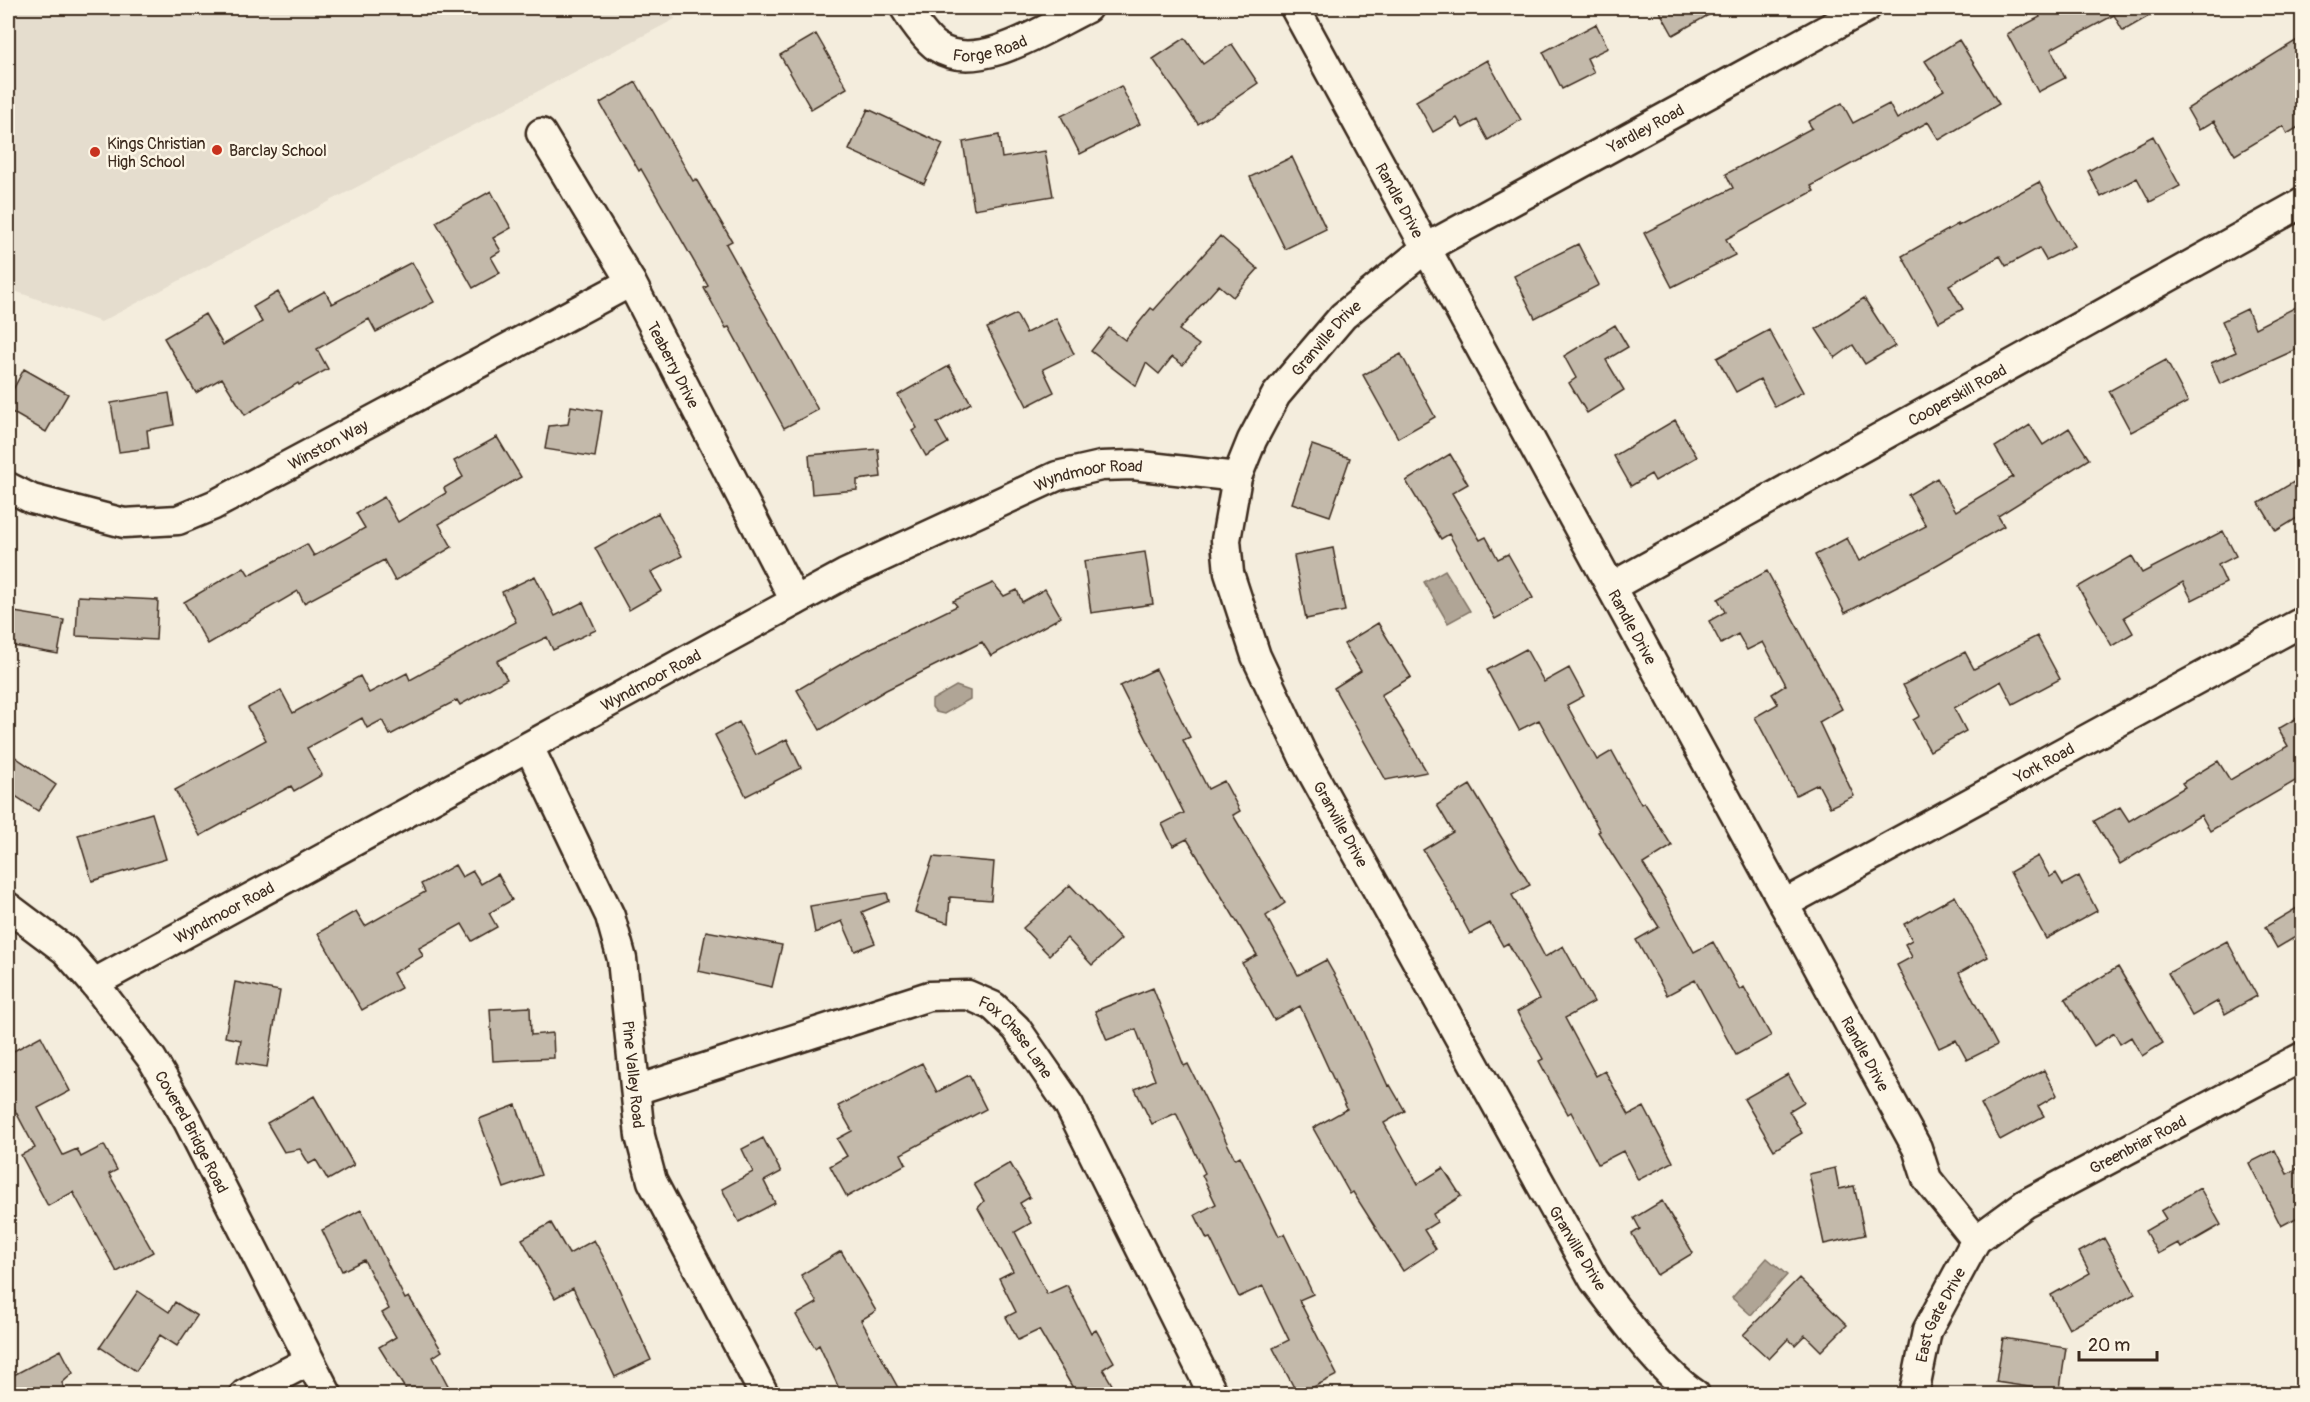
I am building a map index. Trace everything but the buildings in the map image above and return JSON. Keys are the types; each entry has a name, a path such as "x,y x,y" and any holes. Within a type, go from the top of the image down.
{"street":[{"name":"Forge Road","path":"905,8 935,47 952,55 975,55 1002,50 1087,8"},
{"name":"Randle Drive","path":"1295,8 1917,1148 1927,1179 1976,1240"},
{"name":"Yardley Road","path":"1426,248 1866,8"},
{"name":"Teaberry Drive","path":"541,133 631,282 795,601"},
{"name":"Cooperskill Road","path":"1611,587 2302,203"},
{"name":"Granville Drive","path":"1426,248 1343,316 1276,395 1252,440 1237,477 1226,540 1229,573 1256,656 1303,756 1594,1280 1646,1346 1695,1395"},
{"name":"Winston Way","path":"8,487 32,500 124,523 178,520 214,505 631,282"},
{"name":"Wyndmoor Road","path":"94,984 845,574 1057,476 1101,466 1133,465 1237,477"},
{"name":"York Road","path":"1784,904 2302,622"},
{"name":"Pine Valley Road","path":"529,747 610,916 622,958 640,1136 652,1181 764,1395"},
{"name":"Covered Bridge Road","path":"8,907 65,950 152,1059 188,1120 327,1395"},
{"name":"Fox Chase Lane","path":"636,1090 929,996 968,996 993,1006 1016,1028 1069,1105 1213,1395"},
{"name":"Greenbriar Road","path":"1976,1240 2025,1204 2302,1057"},
{"name":"East Gate Drive","path":"1914,1395 1927,1331 1976,1240"},
{"path":"245,1395 309,1361"}],"shaded area":[{"name":"Barclay School","path":"8,8 668,8 675,19 101,322 12,290 8,282"},
{"path":"1445,570 1470,611 1448,623 1424,582"},
{"path":"956,686 970,691 970,699 944,714 936,712 932,707 932,700"},
{"path":"1767,1258 1787,1275 1751,1315 1732,1298"}],"place":[{"name":"Barclay School","path":"217,150"},
{"name":"Kings Christian High School","path":"95,152"}]}
